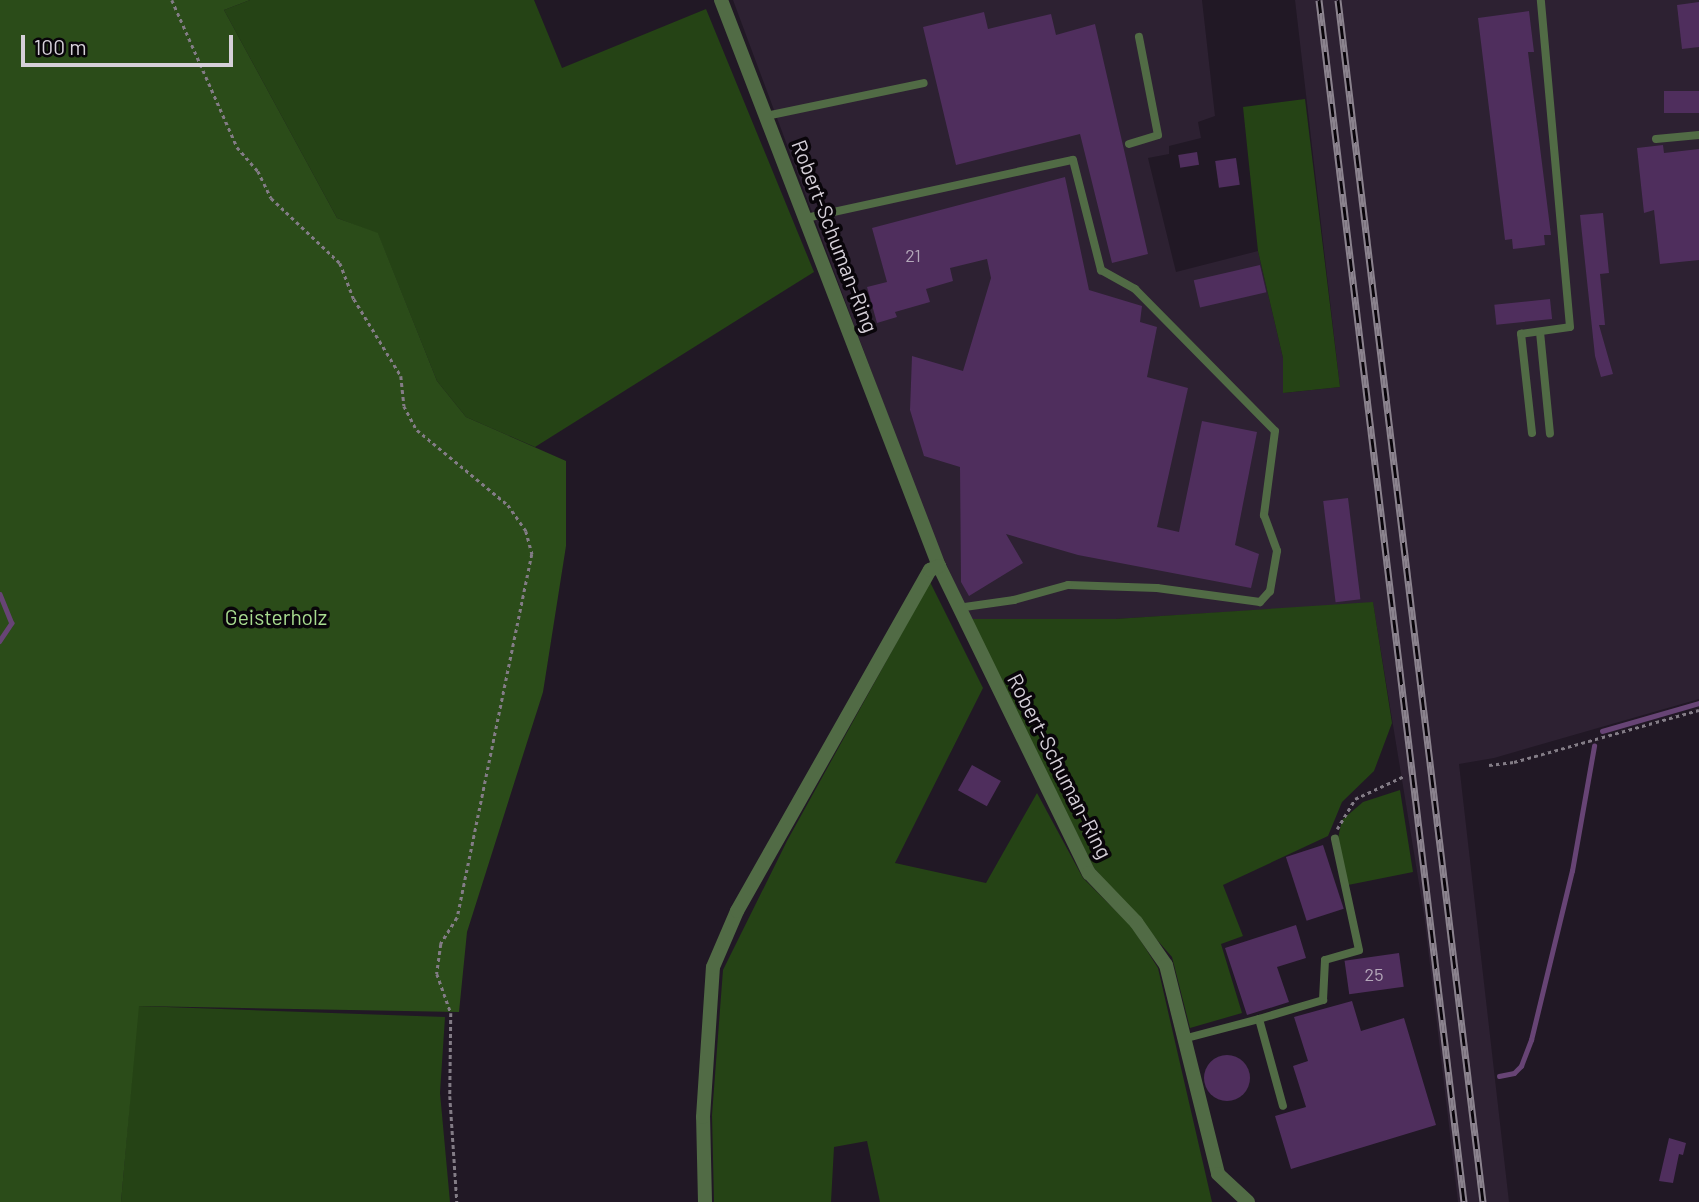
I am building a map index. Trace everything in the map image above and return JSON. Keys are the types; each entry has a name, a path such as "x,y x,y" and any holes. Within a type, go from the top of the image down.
{"street":[{"name":"Robert-Schuman-Ring","path":"721,0 939,566 1089,873 1136,922 1166,965 1218,1174 1248,1202"},
{"path":"705,1202 703,1117 713,967 744,899 930,570 939,566"}],"lane":[{"path":"1532,433 1521,334 1570,327 1541,0"},
{"path":"1129,144 1158,135 1139,37"},
{"path":"766,116 923,83"},
{"path":"1656,139 1699,135"},
{"path":"806,218 1073,160 1101,270 1135,289 1275,431 1265,515 1277,551 1270,592 1260,603 1157,588 1068,585 1014,600 958,608"},
{"path":"1540,332 1550,434"},
{"path":"1183,1039 1323,1000 1325,960 1359,950 1335,839"},
{"path":"1259,1019 1283,1106"}],"path":[{"path":"172,0 237,147 258,170 271,198 340,263 354,299 401,376 404,406 417,430 508,505 526,531 532,554 457,918 441,944 437,974 451,1013 450,1096 457,1202"},
{"path":"1489,765 1514,762 1699,710"},
{"path":"1335,839 1339,819 1356,799 1405,776"}],"shaded area":[{"path":"733,0 1202,0 1215,116 1198,122 1201,138 1169,146 1169,154 1148,158 1176,272 1258,251 1283,358 1283,393 1340,387 1295,0 1699,0 1699,699 1494,758 1459,764 1509,1202 1458,1202 1424,914 1373,603 1115,619 971,619 929,526"}],"green space":[{"name":"Geisterholz","path":"0,0 250,0 224,10 337,218 378,233 437,381 466,417 566,461 566,546 543,692 467,932 459,1012 139,1006 121,1202 0,1202"},
{"path":"250,0 534,0 562,68 706,9 814,272 535,447 466,417 437,381 378,234 337,218 224,10"},
{"path":"1305,99 1340,387 1283,393 1283,358 1258,251 1243,107"},
{"path":"930,582 983,688 895,863 986,883 1037,793 1083,878 1132,927 1158,968 1212,1202 880,1202 867,1141 834,1147 831,1202 714,1202 712,1115 723,970 787,841"},
{"path":"1373,602 1392,723 1374,771 1342,802 1328,836 1223,885 1243,936 1221,944 1242,1013 1190,1028 1172,957 1094,868 971,619 1115,619"},
{"path":"1400,790 1413,872 1348,885 1338,838 1342,820 1363,802"},
{"path":"138,1006 445,1017 440,1093 450,1202 121,1202"}],"building":[{"path":"1699,2 1699,47 1682,49 1677,5"},
{"path":"1529,11 1534,52 1528,52 1551,235 1544,235 1545,245 1513,249 1512,239 1505,240 1478,18"},
{"path":"984,12 988,29 1051,14 1056,35 1095,24 1148,254 1112,263 1080,134 956,165 923,27"},
{"path":"1664,91 1699,91 1699,113 1664,113"},
{"path":"1663,145 1664,153 1699,149 1699,260 1660,264 1654,210 1644,213 1637,148"},
{"path":"1197,152 1199,165 1180,168 1178,155"},
{"path":"1236,158 1240,185 1219,188 1215,161"},
{"path":"1065,177 1089,290 1142,306 1140,322 1157,327 1147,377 1188,388 1157,527 1179,532 1202,421 1257,432 1235,545 1259,554 1251,588 1078,555 1006,534 1023,563 969,596 961,582 960,467 924,456 910,410 912,356 963,371 991,278 987,259 950,268 953,281 926,289 930,302 895,312 897,317 877,323 867,287 887,282 872,228"},
{"path":"1603,213 1609,273 1600,274 1605,325 1599,325 1613,374 1601,377 1595,356 1580,215"},
{"path":"1260,265 1266,292 1200,308 1194,280"},
{"path":"1550,299 1552,319 1496,325 1494,305"},
{"path":"1348,498 1360,599 1336,602 1323,501"},
{"path":"972,765 1001,781 987,806 958,790"},
{"path":"1323,845 1344,909 1307,921 1286,857"},
{"path":"1296,925 1306,958 1277,967 1289,1002 1247,1015 1225,948"},
{"path":"1399,953 1404,987 1349,994 1345,961"},
{"path":"1352,1001 1361,1031 1404,1018 1436,1125 1291,1169 1275,1116 1306,1107 1293,1066 1308,1061 1294,1017"},
{"path":"1227,1055 1243,1062 1250,1078 1243,1094 1227,1101 1211,1094 1204,1078 1211,1062"},
{"path":"1669,1138 1686,1143 1683,1155 1679,1154 1673,1183 1659,1181"}],"waterway":[{"path":"0,594 12,623 0,641"},
{"path":"1602,731 1699,703"},
{"path":"1499,1076 1514,1073 1521,1066 1531,1040 1572,871 1594,746"}],"railway":[{"path":"1319,0 1464,1202"},
{"path":"1338,0 1483,1202"}]}
